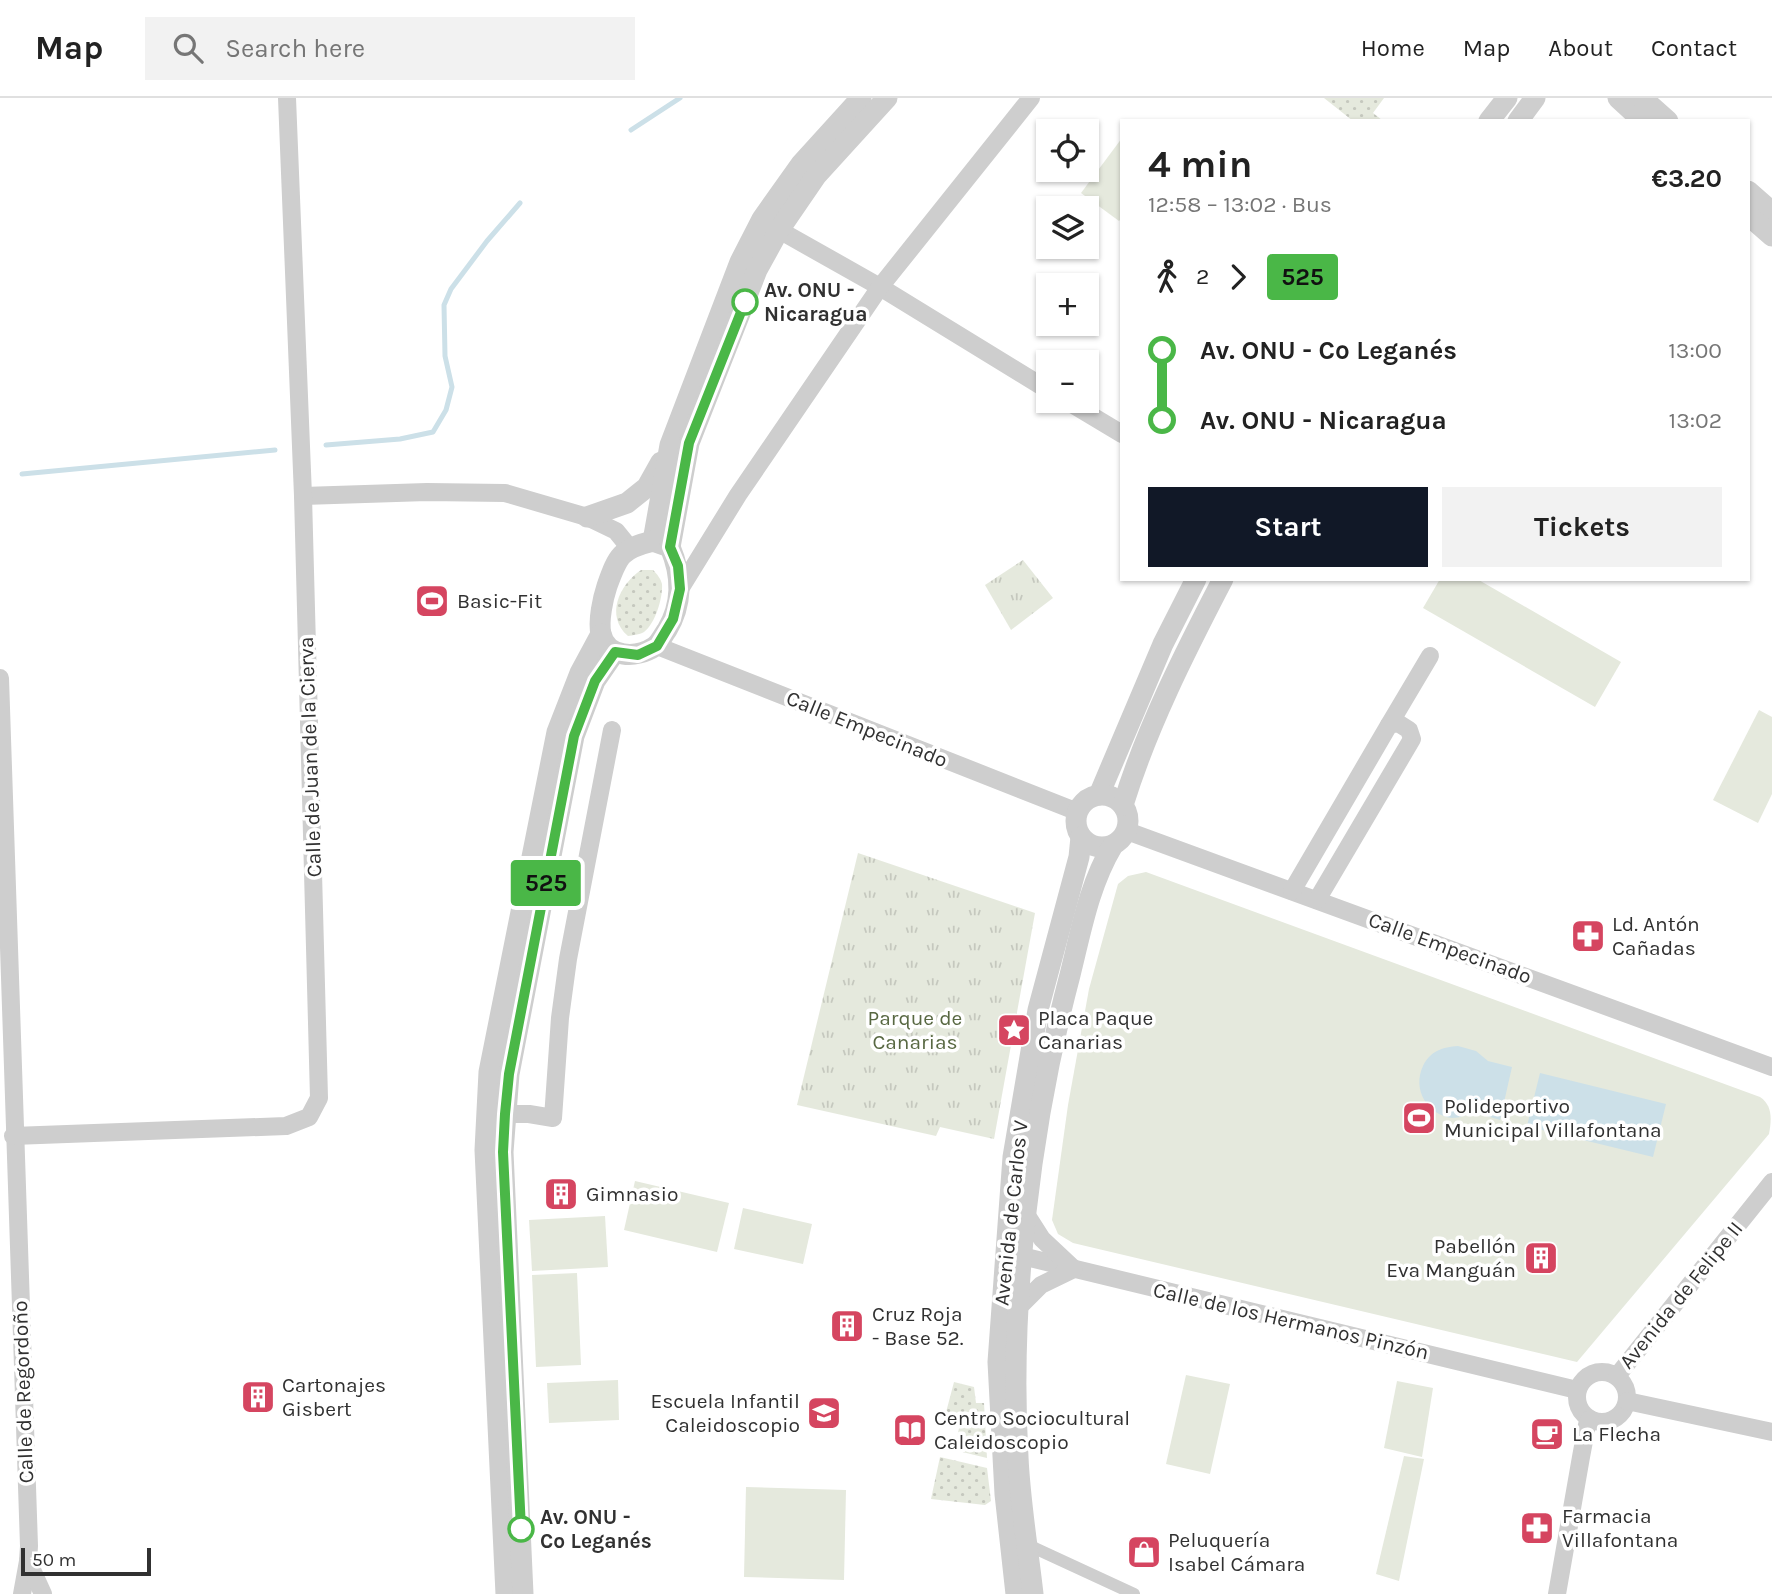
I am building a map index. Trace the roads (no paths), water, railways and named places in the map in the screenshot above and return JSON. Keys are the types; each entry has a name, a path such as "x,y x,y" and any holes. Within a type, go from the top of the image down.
{"street":[{"name":"Calle de Juan de la Cierva","path":"13,1136 286,1126 309,1116 319,1098 303,496 287,98"},
{"path":"587,517 627,503 647,487 670,445 740,262 762,219 801,164 861,98"},
{"path":"662,544 689,443 757,270 779,230 816,176 887,98"},
{"path":"680,589 738,495 880,287 1031,98"},
{"path":"1491,119 1507,98"},
{"path":"1519,119 1535,98"},
{"path":"1618,98 1641,119"},
{"path":"1642,98 1666,119"},
{"path":"1750,193 1772,212"},
{"path":"1750,217 1772,236"},
{"path":"779,230 880,287 1036,383"},
{"path":"1087,413 1120,433"},
{"path":"601,634 608,647 615,652 638,655 657,646 673,619 680,589 678,566 662,544 670,445"},
{"path":"303,496 399,492 505,493 587,517 616,531 629,547"},
{"path":"506,1594 485,1150 489,1072 557,732 580,673 601,634 605,592 615,565 629,547 662,544"},
{"path":"1099,795 1163,644 1195,581"},
{"path":"1123,805 1132,774 1184,654 1222,581"},
{"name":"Calle Empecinado","path":"657,646 1078,812"},
{"path":"523,1594 503,1152 505,1114 512,1060 574,736 595,681 615,652"},
{"path":"1292,891 1430,656"},
{"name":"Calle de Regordoño","path":"0,678 29,1561"},
{"path":"1317,900 1412,738 1409,730 1398,723 1389,725"},
{"path":"505,1114 553,1118 560,1018 568,960 612,730"},
{"path":"1099,795 1112,797 1123,805 1129,820 1120,838 1101,847 1090,844 1081,837 1076,821 1084,803 1099,795"},
{"name":"Avenida de Carlos V","path":"1033,1594 1017,1456 1018,1308 1014,1256 1013,1157 1038,1010 1079,858 1081,837"},
{"name":"Calle Empecinado","path":"1120,838 1292,891 1772,1067"},
{"name":"Avenida de Carlos V","path":"1016,1594 1004,1494 999,1376 1014,1256 1027,1214 1033,1160 1059,1015 1092,890 1101,865 1120,838"},
{"name":"Avenida de Felipe II","path":"1617,1376 1772,1182"},
{"path":"1018,1308 1041,1285 1074,1269 1042,1239 1027,1214"},
{"name":"Calle de los Hermanos Pinzón","path":"1014,1256 1577,1390"},
{"path":"1606,1372 1617,1376 1627,1392 1627,1401 1617,1417 1608,1421 1590,1419 1578,1406 1577,1390 1583,1379 1594,1373 1606,1372"},
{"path":"1627,1401 1772,1433"},
{"path":"1557,1594 1590,1419"},
{"path":"1028,1545 1134,1594"},
{"path":"22,1594 29,1561"},
{"path":"29,1561 43,1594"}],"waterway":[{"path":"631,130 680,98"},
{"path":"326,445 400,439 433,432 446,410 452,387 445,356 444,305 451,289 520,203"},
{"path":"22,474 275,450"}],"place":[{"name":"Av. ONU - Nicaragua","path":"745,302"},
{"name":"Basic-Fit","path":"432,601"},
{"name":"Ld. Antón Cañadas","path":"1588,936"},
{"name":"Placa Paque Canarias","path":"1014,1030"},
{"name":"Polideportivo Municipal Villafontana","path":"1419,1118"},
{"name":"Gimnasio","path":"561,1194"},
{"name":"Pabellón Eva Manguán","path":"1541,1258"},
{"name":"Cruz Roja - Base 52.","path":"847,1326"},
{"name":"Cartonajes Gisbert","path":"258,1397"},
{"name":"Escuela Infantil Caleidoscopio","path":"824,1413"},
{"name":"Centro Sociocultural Caleidoscopio","path":"910,1430"},
{"name":"La Flecha","path":"1547,1434"},
{"name":"Farmacia Villafontana","path":"1537,1528"},
{"name":"Av. ONU - Cº Leganés","path":"521,1529"},
{"name":"Peluquería Isabel Cámara","path":"1144,1552"}],"park label":[{"name":"Parque de Canarias","path":"915,1030"}]}
